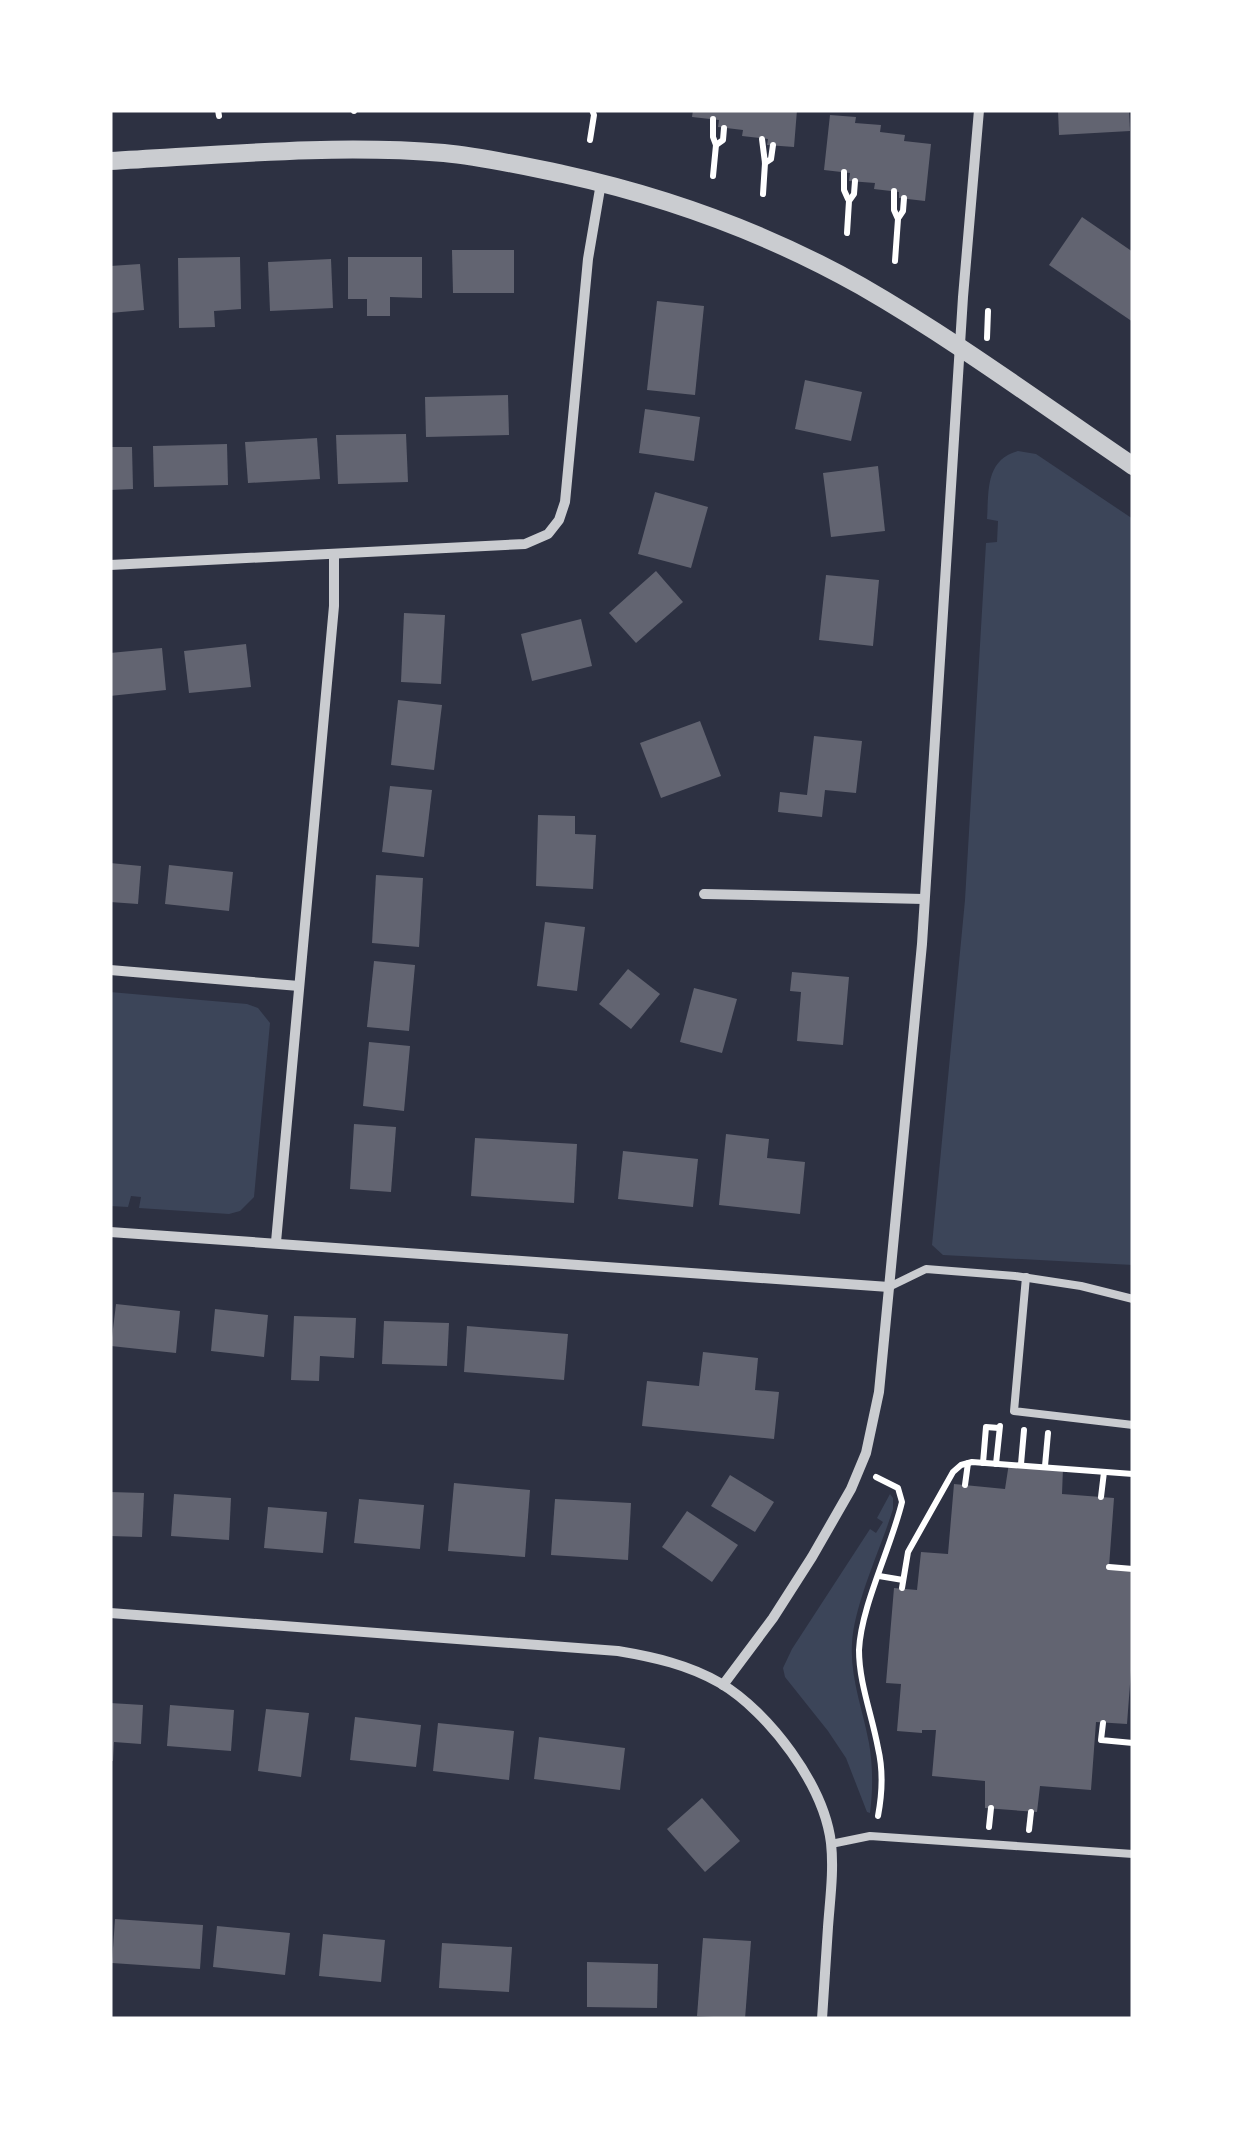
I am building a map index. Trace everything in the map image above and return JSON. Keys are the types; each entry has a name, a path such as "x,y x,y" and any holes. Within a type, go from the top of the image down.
{"street":[{"path":"723,1685 774,1618 843,1505 866,1453 879,1392 921,964 959,348 979,110"},
{"path":"110,161 276,152 407,151 490,160 601,183 685,206 764,237 859,285 1133,466"},
{"path":"110,565 513,546 541,538 554,528 565,502 588,260 601,183"},
{"path":"276,1242 334,606 334,554"},
{"path":"704,894 924,899"},
{"path":"110,970 299,986"},
{"path":"110,1232 889,1287"},
{"path":"110,1613 618,1651 671,1662 723,1685 757,1712 794,1756 823,1811 831,1844 832,1874 822,2019"}],"lane":[{"path":"889,1287 926,1270 1026,1277 1133,1299"},
{"path":"1026,1277 1014,1411 1133,1425"},
{"path":"831,1844 870,1836 1133,1854"}],"path":[{"path":"590,140 594,112"},
{"path":"713,120 714,176"},
{"path":"716,145 723,140 724,128"},
{"path":"762,139 763,194"},
{"path":"765,163 771,158 773,145"},
{"path":"844,172 844,190 849,200 847,233"},
{"path":"849,200 855,181"},
{"path":"894,192 898,218"},
{"path":"895,260 898,218 904,198"},
{"path":"996,1464 998,1428 1014,1411"},
{"path":"1021,1464 1026,1413"},
{"path":"1045,1466 1050,1416"},
{"path":"983,1463 986,1427 998,1428"},
{"path":"965,1485 968,1463"},
{"path":"879,1576 903,1584 908,1552 960,1465 1021,1464 1133,1474"},
{"path":"1101,1497 1104,1472"},
{"path":"879,1814 879,1751 863,1686 860,1649 862,1631 902,1502 898,1488 890,1483"},
{"path":"1109,1567 1133,1569"},
{"path":"1103,1723 1101,1740 1133,1743"}],"shaded area":[{"path":"1018,451 1036,454 1133,519 1133,1265 943,1255 932,1245 965,900 986,543 997,542 998,521 987,519 989,488 1000,461"},
{"path":"110,992 247,1004 258,1008 270,1023 254,1197 240,1211 229,1214 139,1208 141,1197 131,1196 128,1207 110,1206"},
{"path":"890,1494 893,1509 863,1594 852,1644 855,1682 871,1760 870,1813 846,1758 785,1677 783,1668 870,1529 876,1533 883,1522 877,1518"}],"building":[{"path":"693,110 797,110 794,147 767,145 768,139 742,136 743,130 718,127 719,120 692,117"},
{"path":"1058,110 1129,110 1130,131 1059,135"},
{"path":"830,115 856,117 855,123 881,125 880,132 905,135 904,141 931,144 925,201 899,198 899,192 874,189 875,183 849,181 850,173 824,170"},
{"path":"1082,217 1133,252 1133,322 1049,265"},
{"path":"452,250 514,250 514,293 453,293"},
{"path":"240,257 241,309 214,311 215,327 179,328 178,258"},
{"path":"348,257 422,257 422,298 390,297 390,316 367,316 367,299 348,299"},
{"path":"331,259 333,308 270,311 268,262"},
{"path":"140,264 144,310 110,313 110,266"},
{"path":"657,301 704,306 695,395 647,390"},
{"path":"805,380 862,392 851,441 795,429"},
{"path":"508,395 509,435 426,437 425,397"},
{"path":"645,409 700,417 694,461 639,453"},
{"path":"406,434 408,482 338,484 336,435"},
{"path":"317,438 320,479 248,483 245,442"},
{"path":"227,444 228,485 154,487 153,446"},
{"path":"110,447 132,447 133,489 110,490"},
{"path":"878,466 885,531 831,537 823,473"},
{"path":"655,492 708,507 691,568 638,554"},
{"path":"656,571 683,602 636,643 609,613"},
{"path":"826,575 879,580 873,646 819,640"},
{"path":"404,613 445,615 441,684 401,682"},
{"path":"581,619 592,666 532,681 521,634"},
{"path":"246,644 251,687 189,693 184,651"},
{"path":"162,648 166,690 110,696 110,653"},
{"path":"398,700 442,705 434,770 391,765"},
{"path":"700,721 721,776 661,798 640,743"},
{"path":"814,736 862,741 856,793 825,790 822,817 778,812 780,792 807,795"},
{"path":"390,786 432,790 424,857 382,852"},
{"path":"538,815 575,816 575,834 596,835 593,889 536,886"},
{"path":"110,863 141,866 138,904 110,902"},
{"path":"169,865 233,872 229,911 165,904"},
{"path":"376,875 423,878 419,947 372,943"},
{"path":"545,922 585,927 577,991 537,986"},
{"path":"374,961 415,965 409,1031 367,1027"},
{"path":"628,969 660,994 631,1029 599,1004"},
{"path":"792,972 849,977 843,1045 797,1041 801,992 790,991"},
{"path":"694,988 737,999 722,1053 680,1042"},
{"path":"369,1042 410,1046 404,1111 363,1106"},
{"path":"354,1124 396,1127 391,1192 350,1189"},
{"path":"726,1134 769,1139 767,1158 805,1162 800,1214 719,1205"},
{"path":"475,1138 577,1144 574,1203 471,1196"},
{"path":"623,1151 698,1159 693,1207 618,1199"},
{"path":"116,1304 180,1311 176,1353 111,1346"},
{"path":"215,1309 268,1315 264,1357 211,1351"},
{"path":"294,1316 356,1318 354,1358 320,1356 319,1381 291,1380"},
{"path":"384,1321 449,1323 447,1366 382,1364"},
{"path":"467,1326 568,1334 564,1380 464,1372"},
{"path":"703,1352 758,1358 755,1390 779,1392 774,1439 642,1426 647,1381 699,1386"},
{"path":"1009,1463 1063,1468 1062,1494 1114,1498 1109,1567 1133,1569 1133,1671 1127,1724 1096,1722 1091,1790 1040,1786 1037,1812 985,1808 985,1781 932,1776 936,1730 897,1731 901,1684 886,1683 894,1588 917,1590 921,1552 948,1554 954,1484 1005,1489"},
{"path":"730,1475 774,1502 755,1532 711,1506"},
{"path":"454,1483 530,1490 525,1557 448,1551"},
{"path":"110,1492 144,1493 142,1537 110,1536"},
{"path":"174,1494 231,1498 229,1540 171,1536"},
{"path":"359,1499 424,1505 420,1549 354,1543"},
{"path":"555,1499 631,1503 628,1560 551,1555"},
{"path":"268,1507 327,1512 323,1553 264,1548"},
{"path":"687,1511 738,1545 712,1582 662,1547"},
{"path":"110,1703 143,1705 141,1744 114,1742 113,1761 110,1761"},
{"path":"170,1705 234,1710 231,1751 167,1746"},
{"path":"266,1709 309,1713 301,1777 258,1771"},
{"path":"355,1717 421,1725 416,1767 350,1760"},
{"path":"438,1723 514,1731 509,1780 433,1771"},
{"path":"539,1737 625,1748 620,1790 534,1779"},
{"path":"702,1798 740,1841 705,1872 667,1829"},
{"path":"115,1919 203,1925 200,1969 112,1963"},
{"path":"217,1926 290,1933 285,1975 213,1967"},
{"path":"323,1934 385,1940 381,1982 319,1976"},
{"path":"703,1938 751,1941 745,2019 697,2016"},
{"path":"442,1943 512,1947 509,1992 439,1988"},
{"path":"587,1962 658,1964 657,2008 587,2007"}]}
